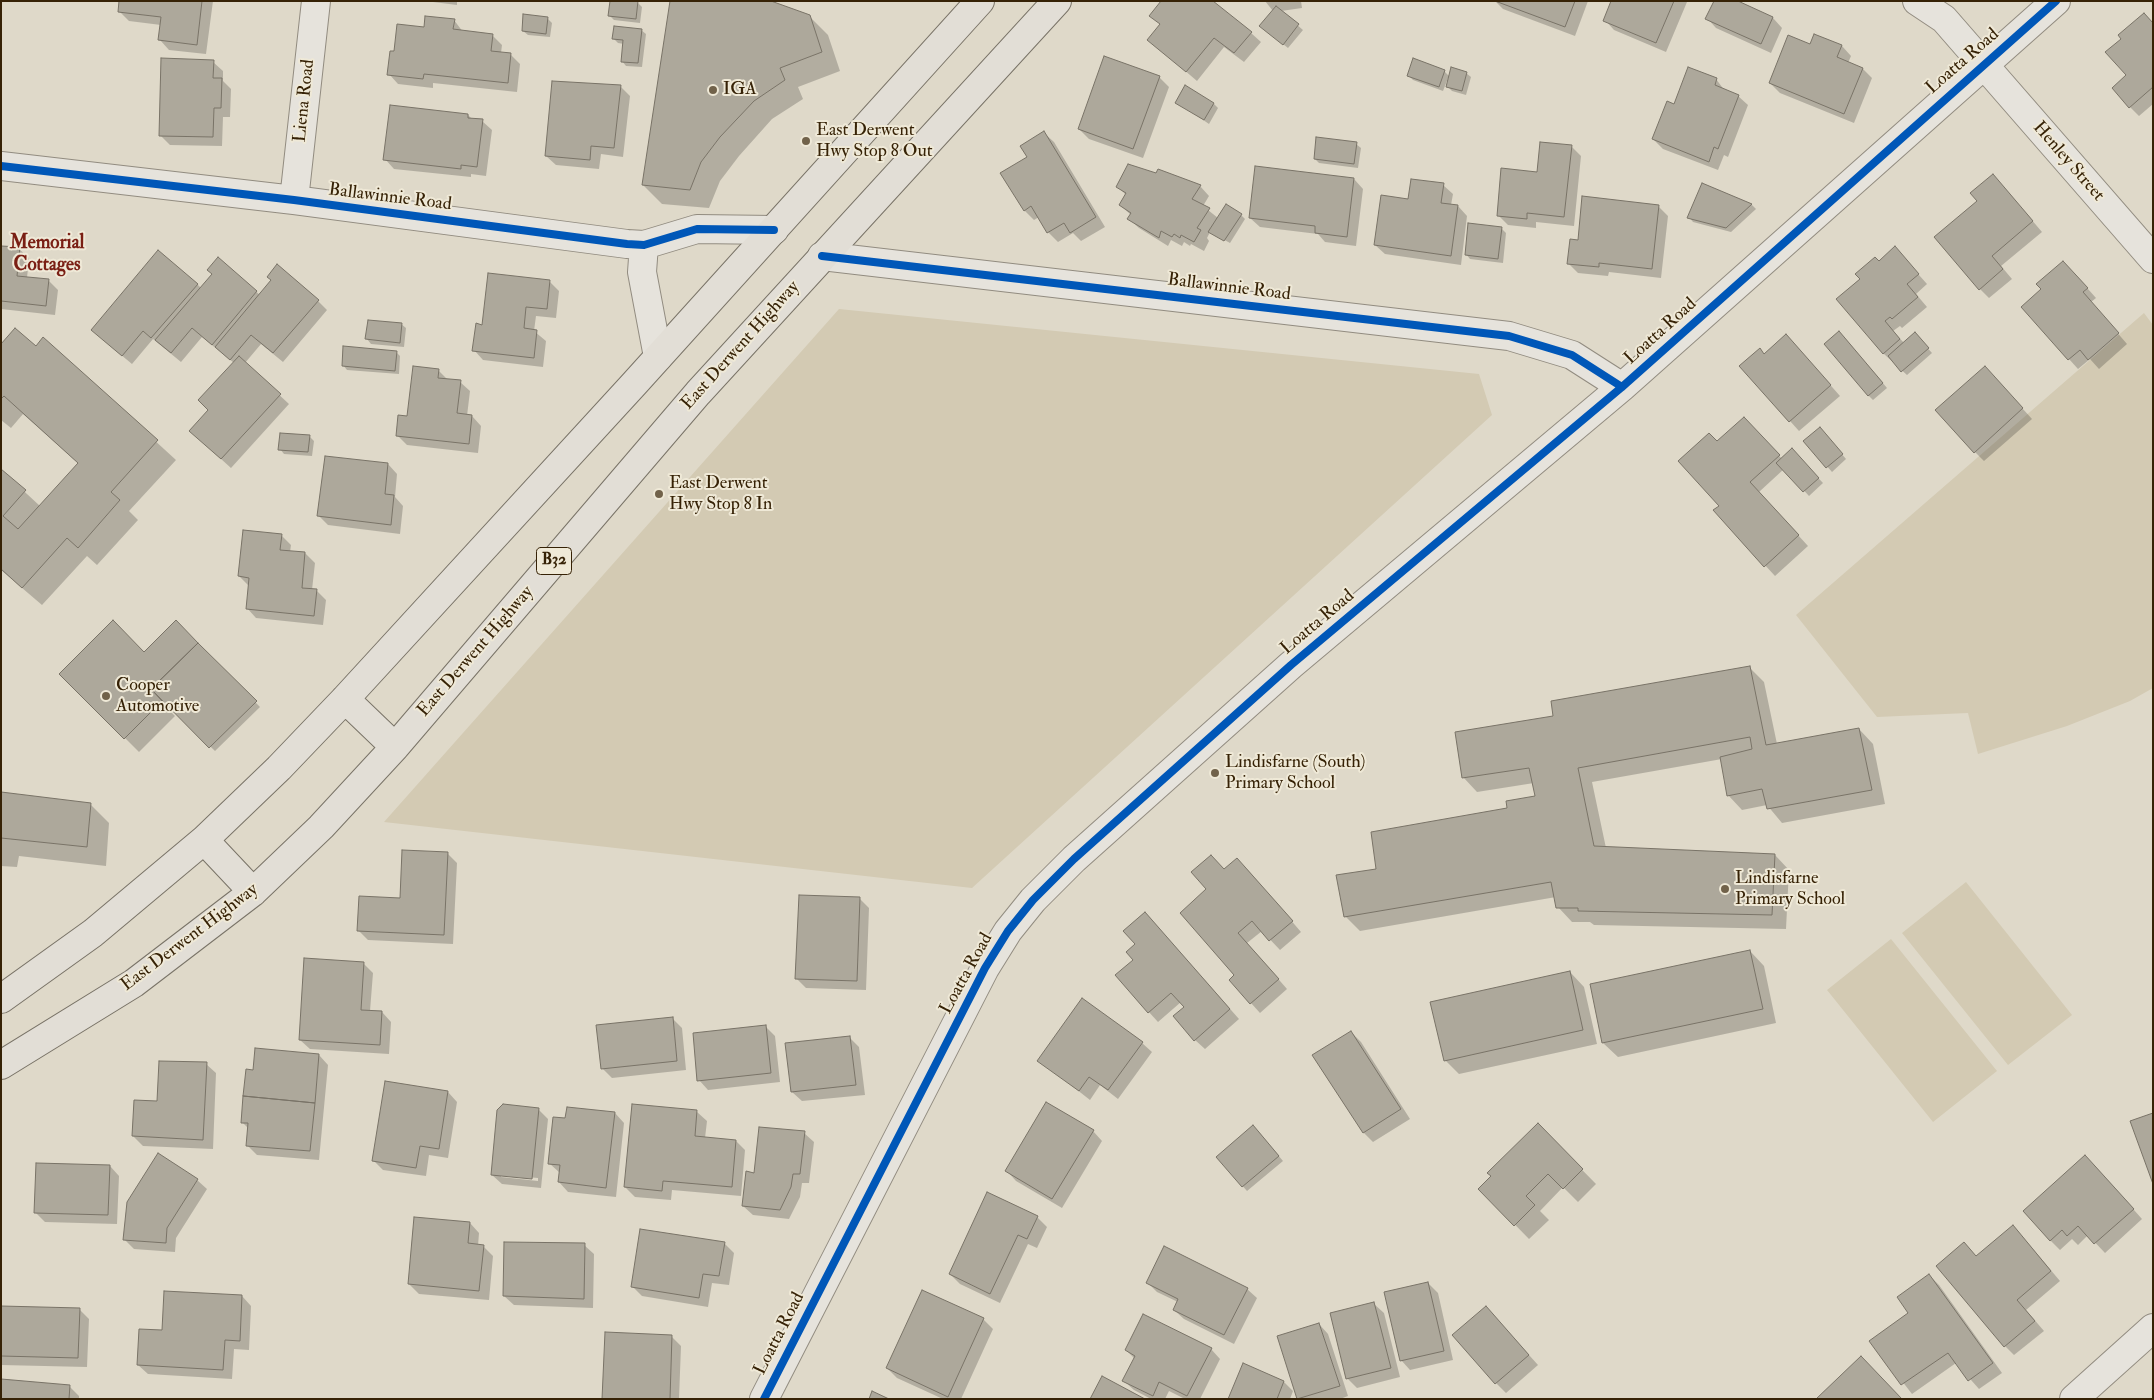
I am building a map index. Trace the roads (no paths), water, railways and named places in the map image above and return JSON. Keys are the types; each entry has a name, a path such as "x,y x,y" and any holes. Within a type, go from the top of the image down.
{"main road":[{"path":"1,999 93,933 204,840 279,768 345,699 658,358 980,1"},
{"name":"East Derwent Highway","path":"1,1065 134,983 253,892 322,828 395,747 698,393 1057,1"},
{"path":"345,699 395,747"},
{"path":"204,840 253,892"}],"street":[{"name":"Liena Road","path":"294,200 316,1"},
{"name":"Henley Street","path":"1917,1 1944,19 1982,65 2153,259"},
{"name":"Loatta Road","path":"764,1399 985,968 1008,931 1033,900 1074,859 1291,665 1622,387 2056,1"},
{"name":"Ballawinnie Road","path":"1,166 294,200 644,245 697,229 774,230"},
{"path":"644,245 642,272 658,358"},
{"name":"Ballawinnie Road","path":"822,256 1509,336 1572,355 1622,387"},
{"path":"2074,1399 2153,1328"}],"place":[{"name":"IGA","path":"713,90"},
{"name":"East Derwent Hwy Stop 8 Out","path":"806,141"},
{"name":"East Derwent Hwy Stop 8 In","path":"659,494"},
{"name":"Cooper Automotive","path":"106,696"},
{"name":"Lindisfarne (South) Primary School","path":"1215,773"},
{"name":"Lindisfarne Primary School","path":"1725,889"}],"district":[{"name":"Memorial Cottages","path":"47,255"}]}
